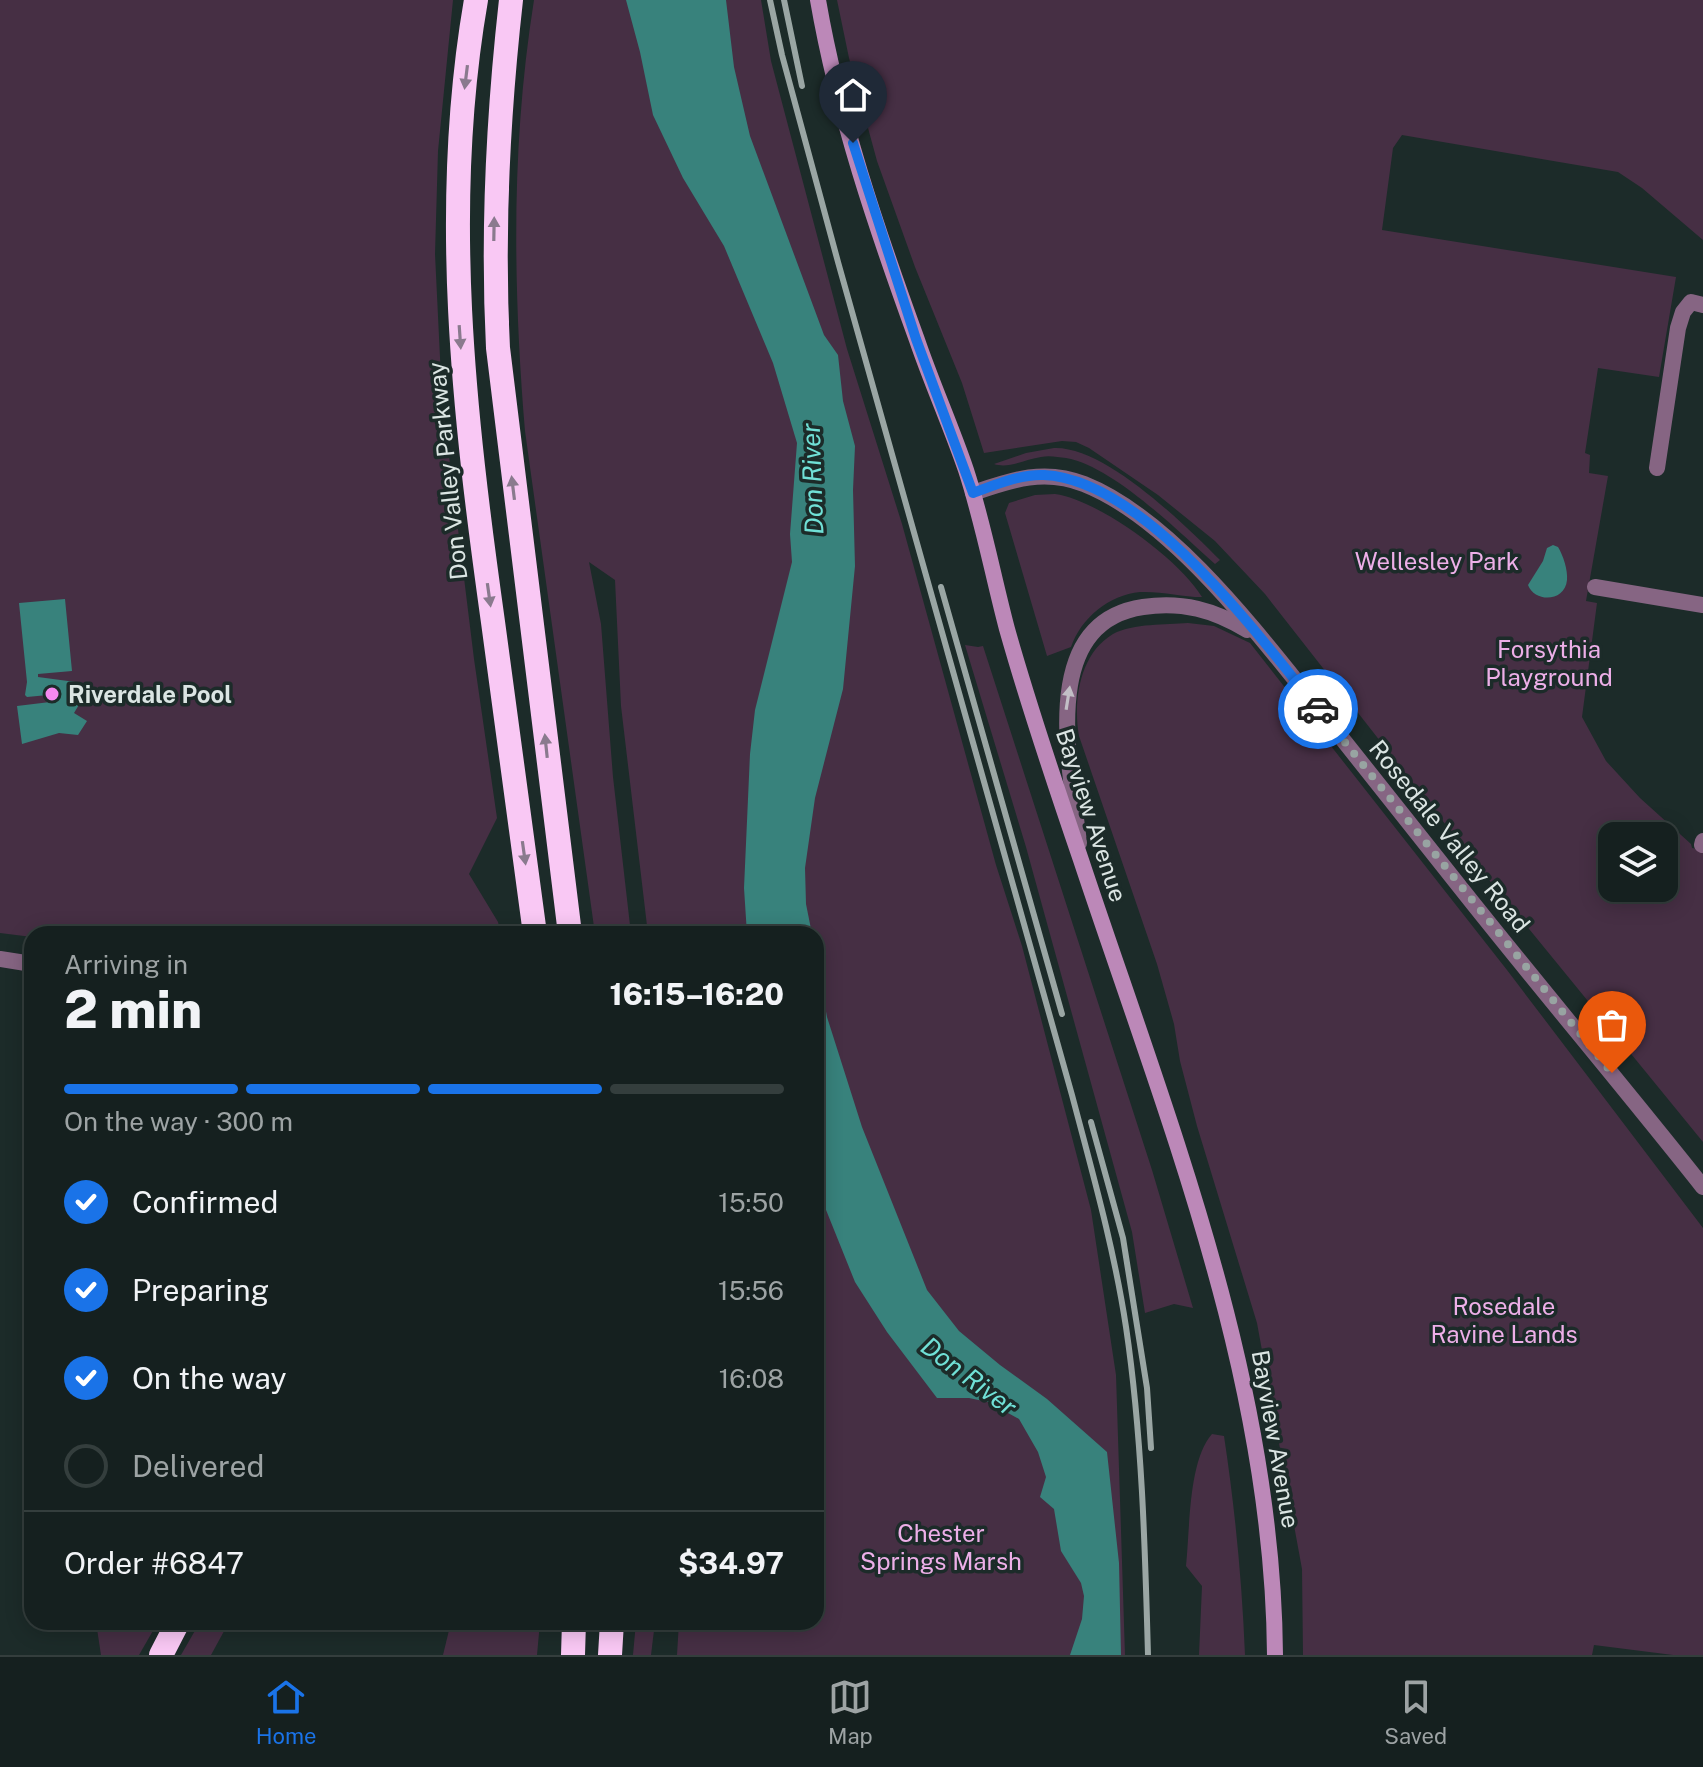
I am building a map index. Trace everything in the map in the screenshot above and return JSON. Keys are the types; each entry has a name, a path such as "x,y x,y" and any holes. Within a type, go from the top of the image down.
{"highway":[{"name":"Don Valley Parkway","path":"476,0 461,116 459,318 473,486 534,926"},
{"path":"511,0 500,98 495,194 494,275 498,348 554,825 569,926"},
{"path":"161,1655 174,1630"},
{"path":"573,1655 574,1630"},
{"path":"610,1655 612,1630"}],"main road":[{"name":"Bayview Avenue","path":"818,0 827,52 861,174 916,339 973,493 1009,634 1200,1213 1232,1329 1258,1457 1269,1542 1275,1655"}],"street":[{"path":"1657,468 1678,328 1683,312 1697,304"},
{"name":"Rosedale Valley Road","path":"973,493 1020,477 1063,477 1112,498 1180,551 1263,639 1495,932 1703,1187"},
{"path":"1595,587 1703,605"},
{"path":"1081,859 1065,712 1071,676 1081,649 1098,627 1123,610 1166,604 1195,606 1263,639"},
{"path":"0,959 24,963"}],"green space":[{"path":"0,0 453,0 438,151 435,254 442,399 497,818 469,874 499,926 24,926 24,936 0,933"},
{"name":"Chester Springs Marsh","path":"534,0 761,0 771,61 847,349 902,524 996,865 1022,946 1091,1210 1116,1375 1125,1655 677,1655 679,1630 824,1630 824,926 647,926 621,706 615,580 589,562 601,624 613,777 630,926 594,926 525,431 518,323 516,215 527,54"},
{"path":"837,0 1703,0 1703,240 1642,188 1618,172 1402,135 1393,148 1382,230 1676,277 1659,377 1598,368 1585,453 1590,455 1589,473 1608,476 1586,601 1597,603 1582,717 1606,761 1667,822 1598,822 1598,902 1678,902 1678,832 1692,848 1703,850 1703,1142 1485,875 1265,594 1215,541 1158,495 1076,442 1062,441 984,453 962,383 915,267 877,161"},
{"path":"1054,448 1074,451 1119,473 1165,508 1220,560 1215,564 1145,502 1104,473 1084,464 1047,456 1012,465 994,464"},
{"path":"1055,494 1093,507 1137,534 1176,566 1202,597 1140,592 1118,598 1089,618 1071,647 1047,656 1005,513 1009,503 1035,495"},
{"name":"Rosedale Ravine Lands","path":"1188,623 1214,626 1250,643 1507,970 1703,1228 1703,1655 1673,1655 1594,1645 1592,1655 1303,1655 1302,1569 1257,1323 1197,1126 1157,964 1077,723 1081,680 1092,654 1102,643 1121,630"},
{"path":"965,645 983,646 1152,1170 1193,1308 1174,1304 1145,1313 1132,1232 1026,847"},
{"path":"1212,1434 1224,1436 1238,1545 1245,1655 1199,1655 1202,1586 1186,1566 1194,1478 1204,1446"},
{"path":"97,1630 153,1630 139,1655 101,1655"},
{"path":"195,1630 225,1630 211,1655 181,1655"},
{"path":"449,1630 539,1630 537,1655 443,1655"},
{"path":"635,1630 654,1630 651,1655 633,1655"}],"water":[{"name":"Don River","path":"626,0 726,0 734,67 750,136 824,335 838,355 843,401 855,446 855,566 843,689 815,798 805,868 810,926 746,926 744,888 755,710 792,562 790,534 797,443 773,363 724,246 683,178 653,115"},
{"path":"1553,545 1562,554 1567,580 1561,593 1549,598 1537,595 1528,585 1547,548"},
{"path":"65,599 72,671 38,674 38,677 83,683 80,703 74,713 87,721 78,735 59,733 22,744 17,706 50,702 48,695 25,695 27,682 19,603"},
{"name":"Don River","path":"824,1000 862,1127 927,1290 959,1331 1047,1399 1107,1452 1119,1563 1121,1655 1070,1655 1082,1619 1084,1596 1081,1583 1061,1551 1054,1509 1040,1497 1046,1477 1038,1452 1019,1419 988,1402 969,1398 937,1398 887,1332 855,1282 824,1205"}],"railway":[{"path":"770,0 838,262 1072,1095 1109,1239 1126,1327 1136,1408 1148,1655"},
{"path":"784,0 802,86"},
{"path":"941,587 1062,1014"},
{"path":"1091,1122 1123,1238 1147,1388 1151,1448"}],"way so far":[{"path":"1318,709 1495,932 1612,1073"}],"place":[{"name":"Riverdale Pool","path":"52,694"}],"route":[{"path":"853,143 916,339 973,493 1020,477 1041,475 1063,477 1085,484 1112,498 1180,551 1263,639 1318,709"}],"park label":[{"name":"Wellesley Park","path":"1437,561"},
{"name":"Forsythia Playground","path":"1549,663"}]}
